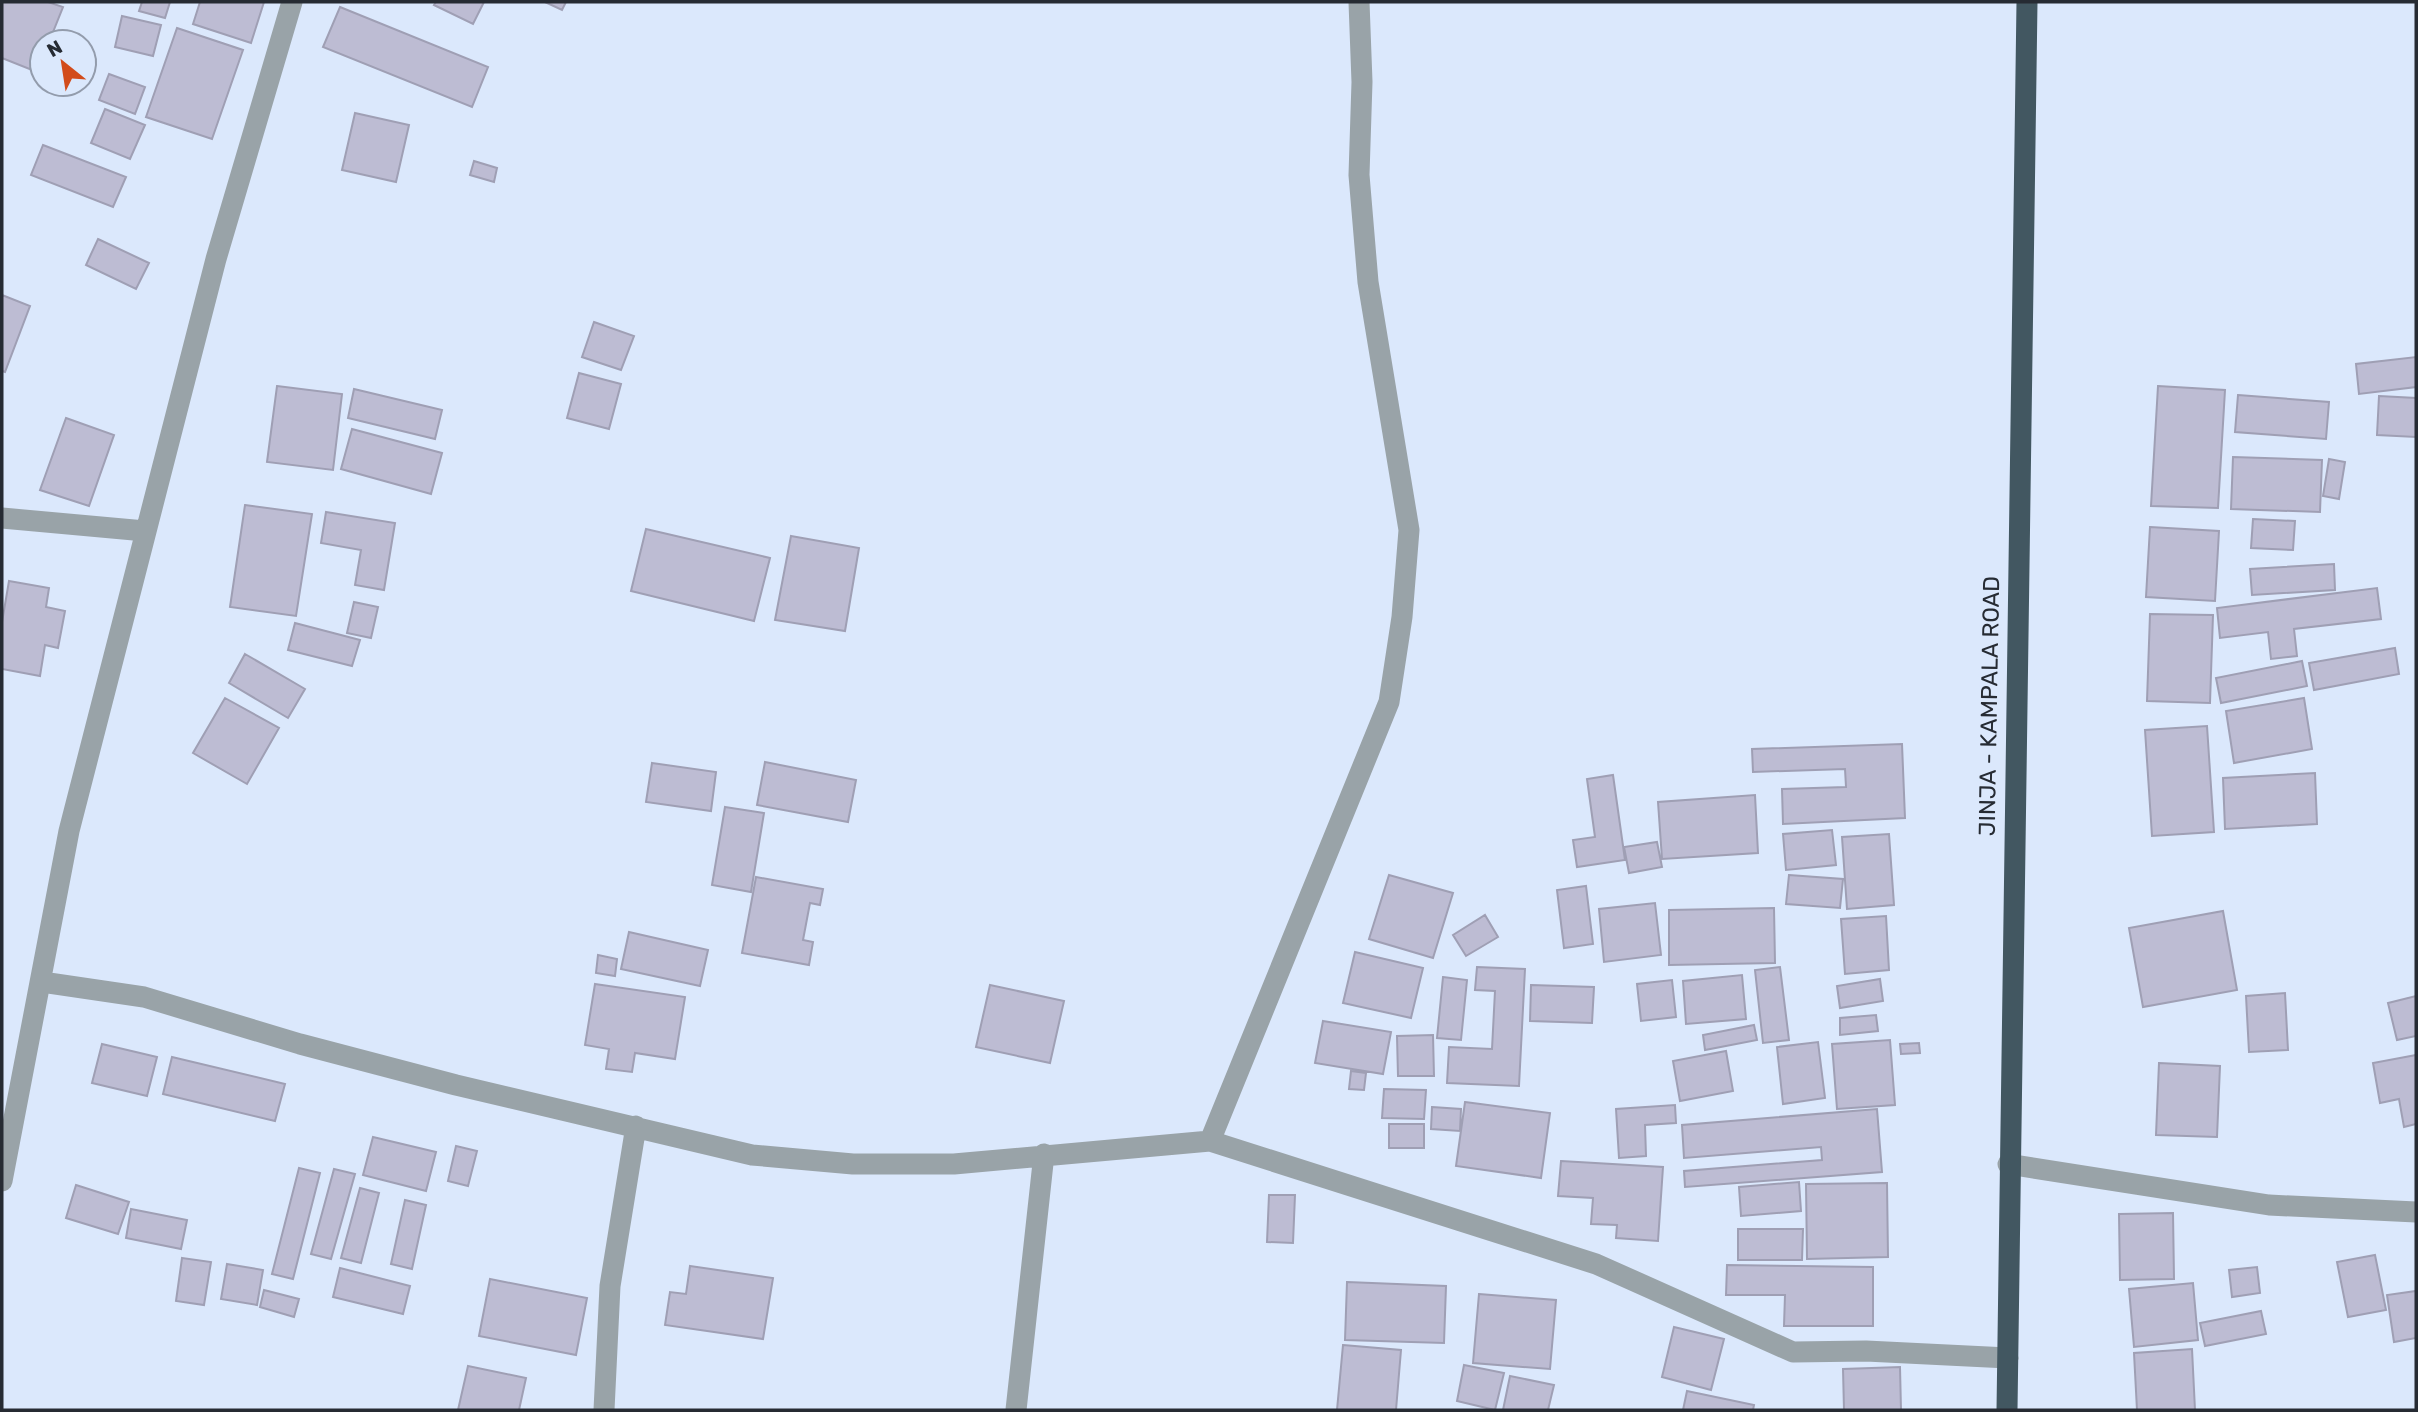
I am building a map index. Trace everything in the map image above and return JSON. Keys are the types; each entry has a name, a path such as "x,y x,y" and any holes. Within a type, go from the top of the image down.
{"highway":[{"name":"JINJA - KAMPALA ROAD","path":"2007,1410 2008,1164 2027,2"}],"street":[{"path":"2,1181 69,831 216,259 292,2"},
{"path":"1210,1142 1389,702 1402,617 1409,530 1368,282 1359,175 1362,82 1359,2"},
{"path":"2,518 145,531"},
{"path":"42,982 144,997 300,1044 456,1085 752,1155 853,1164 954,1164 1044,1154 1210,1142 1596,1264 1793,1352 1866,1351 2008,1358"},
{"path":"604,1410 610,1286 636,1126"},
{"path":"1016,1410 1044,1154"},
{"path":"2008,1164 2269,1205 2416,1212"}],"building":[{"path":"2,2 48,2 63,7 55,28 28,28 28,68 2,58"},
{"path":"142,2 170,2 165,18 139,11"},
{"path":"200,2 264,2 251,43 193,24"},
{"path":"436,2 484,2 473,24 434,5"},
{"path":"545,2 566,2 562,10"},
{"path":"340,7 488,67 472,107 323,47"},
{"path":"122,16 161,25 153,56 115,47"},
{"path":"177,28 243,50 212,139 146,117"},
{"path":"109,74 145,87 135,114 99,100"},
{"path":"105,109 145,125 130,159 91,143"},
{"path":"355,113 409,125 396,182 342,170"},
{"path":"43,145 126,177 113,207 31,175"},
{"path":"474,161 497,168 494,182 470,175"},
{"path":"98,239 149,263 136,289 86,265"},
{"path":"2,295 30,306 5,372 2,371"},
{"path":"594,322 634,336 621,370 582,357"},
{"path":"2416,357 2416,387 2359,394 2356,364"},
{"path":"579,373 621,384 609,429 567,418"},
{"path":"277,386 342,394 333,470 267,462"},
{"path":"2158,386 2225,390 2218,508 2151,506"},
{"path":"354,389 442,410 435,439 348,418"},
{"path":"2238,395 2329,402 2326,439 2235,432"},
{"path":"2379,396 2416,398 2416,437 2377,435"},
{"path":"66,418 114,435 89,506 40,490"},
{"path":"352,429 442,453 431,494 341,469"},
{"path":"2233,457 2322,460 2320,512 2231,509"},
{"path":"2329,459 2345,462 2339,499 2323,496"},
{"path":"245,505 312,514 296,616 230,607"},
{"path":"326,512 395,523 384,590 355,585 361,550 321,543"},
{"path":"2253,519 2295,521 2293,550 2251,548"},
{"path":"2150,527 2219,531 2215,601 2146,597"},
{"path":"646,529 770,558 754,621 631,591"},
{"path":"791,536 859,548 845,631 775,620"},
{"path":"2334,564 2335,590 2252,595 2250,569"},
{"path":"9,581 49,588 46,607 65,611 58,648 45,645 40,676 2,669 2,622"},
{"path":"2377,588 2381,619 2294,629 2297,656 2271,659 2268,632 2220,638 2217,608"},
{"path":"354,602 378,607 371,638 347,633"},
{"path":"2150,614 2213,615 2210,703 2147,701"},
{"path":"295,623 360,640 352,666 288,650"},
{"path":"2395,648 2399,674 2314,690 2309,663"},
{"path":"245,654 305,689 288,718 229,683"},
{"path":"2302,661 2307,686 2221,703 2216,678"},
{"path":"225,698 279,728 247,784 193,753"},
{"path":"2304,698 2312,749 2234,763 2226,711"},
{"path":"2207,726 2214,832 2152,836 2145,730"},
{"path":"1902,744 1905,818 1783,824 1782,789 1846,787 1845,769 1753,772 1752,749"},
{"path":"765,762 856,780 848,822 757,805"},
{"path":"652,763 716,772 711,811 646,802"},
{"path":"2315,773 2317,824 2225,829 2223,778"},
{"path":"1613,775 1625,860 1577,867 1573,840 1595,837 1587,779"},
{"path":"1755,795 1758,853 1662,859 1658,802"},
{"path":"725,807 764,813 751,892 712,885"},
{"path":"1832,830 1836,865 1786,870 1783,834"},
{"path":"1889,834 1894,905 1847,909 1842,837"},
{"path":"1657,842 1662,867 1629,873 1624,847"},
{"path":"1389,875 1453,893 1433,958 1369,939"},
{"path":"1789,875 1843,879 1840,908 1786,904"},
{"path":"756,877 823,889 820,905 810,903 803,940 813,942 809,965 742,953"},
{"path":"1586,886 1593,944 1564,948 1557,890"},
{"path":"1655,903 1661,955 1604,962 1599,909"},
{"path":"1774,908 1775,963 1669,965 1669,910"},
{"path":"2223,911 2237,990 2143,1007 2129,928"},
{"path":"1485,915 1498,937 1466,956 1453,935"},
{"path":"1886,916 1889,970 1845,974 1841,919"},
{"path":"629,932 708,950 700,986 621,969"},
{"path":"1355,952 1423,968 1411,1018 1343,1003"},
{"path":"598,955 617,959 615,976 596,973"},
{"path":"1477,967 1525,969 1519,1086 1447,1083 1449,1047 1492,1049 1495,991 1475,990"},
{"path":"1780,967 1789,1040 1763,1043 1755,970"},
{"path":"1742,975 1746,1019 1686,1024 1683,981"},
{"path":"1443,977 1467,980 1461,1040 1437,1038"},
{"path":"1880,979 1883,1001 1840,1008 1837,986"},
{"path":"1672,980 1676,1017 1641,1021 1637,984"},
{"path":"595,984 685,997 675,1059 635,1053 632,1072 606,1069 609,1049 585,1045"},
{"path":"990,985 1064,1001 1050,1063 976,1047"},
{"path":"1531,985 1594,987 1592,1023 1530,1021"},
{"path":"2285,993 2288,1050 2249,1052 2246,996"},
{"path":"2416,996 2416,1036 2397,1040 2388,1003"},
{"path":"1876,1015 1878,1031 1840,1035 1840,1018"},
{"path":"1323,1021 1391,1032 1383,1074 1315,1063"},
{"path":"1754,1025 1757,1040 1705,1050 1703,1035"},
{"path":"1433,1035 1434,1076 1398,1076 1397,1036"},
{"path":"1890,1040 1895,1105 1837,1109 1832,1044"},
{"path":"1818,1042 1825,1098 1783,1104 1777,1047"},
{"path":"1919,1043 1920,1053 1901,1054 1900,1044"},
{"path":"102,1044 157,1057 147,1096 92,1083"},
{"path":"1726,1051 1733,1091 1680,1101 1673,1061"},
{"path":"2416,1055 2416,1124 2404,1127 2399,1099 2380,1103 2373,1063"},
{"path":"172,1057 285,1084 275,1121 163,1094"},
{"path":"2159,1063 2220,1066 2217,1137 2156,1135"},
{"path":"1351,1071 1366,1073 1364,1090 1349,1089"},
{"path":"1384,1089 1426,1090 1424,1119 1382,1118"},
{"path":"1465,1102 1550,1113 1541,1178 1456,1166"},
{"path":"1675,1105 1676,1123 1645,1125 1646,1156 1619,1158 1616,1109"},
{"path":"1432,1107 1461,1109 1460,1131 1431,1129"},
{"path":"1877,1109 1882,1172 1685,1187 1684,1171 1822,1160 1821,1147 1684,1158 1682,1125"},
{"path":"1389,1124 1424,1124 1424,1148 1389,1148"},
{"path":"373,1137 436,1152 426,1191 363,1175"},
{"path":"456,1146 477,1151 468,1186 448,1181"},
{"path":"1561,1161 1663,1167 1658,1241 1616,1238 1617,1225 1591,1224 1593,1198 1558,1196"},
{"path":"299,1168 320,1173 293,1279 272,1274"},
{"path":"334,1169 355,1174 331,1259 311,1254"},
{"path":"1799,1182 1801,1211 1741,1216 1739,1187"},
{"path":"1887,1183 1888,1257 1807,1259 1806,1184"},
{"path":"76,1185 129,1202 118,1234 66,1218"},
{"path":"360,1188 379,1193 361,1263 341,1258"},
{"path":"1269,1195 1295,1195 1293,1243 1267,1242"},
{"path":"405,1200 426,1205 412,1269 391,1264"},
{"path":"131,1209 187,1220 181,1249 126,1238"},
{"path":"2173,1213 2174,1279 2120,1280 2119,1214"},
{"path":"1738,1229 1803,1229 1802,1260 1738,1260"},
{"path":"2375,1255 2386,1310 2348,1317 2337,1262"},
{"path":"182,1258 211,1262 204,1305 176,1301"},
{"path":"227,1264 263,1270 257,1305 221,1299"},
{"path":"1727,1265 1873,1267 1873,1326 1784,1326 1785,1295 1726,1295"},
{"path":"690,1266 773,1278 763,1339 665,1325 670,1292 686,1294"},
{"path":"2257,1267 2260,1293 2232,1297 2229,1270"},
{"path":"340,1268 410,1286 403,1314 333,1297"},
{"path":"490,1279 587,1298 576,1355 479,1336"},
{"path":"1347,1282 1446,1286 1444,1343 1345,1340"},
{"path":"2193,1283 2198,1340 2134,1347 2129,1289"},
{"path":"264,1290 299,1299 294,1317 260,1307"},
{"path":"2416,1291 2416,1338 2394,1342 2387,1295"},
{"path":"1479,1294 1556,1300 1550,1369 1473,1363"},
{"path":"2261,1311 2266,1334 2205,1346 2200,1323"},
{"path":"1674,1327 1724,1339 1711,1390 1662,1377"},
{"path":"1343,1345 1401,1350 1396,1410 1337,1410"},
{"path":"2192,1349 2195,1410 2137,1410 2134,1353"},
{"path":"1464,1365 1504,1373 1495,1410 1457,1401"},
{"path":"468,1366 526,1378 519,1410 458,1410"},
{"path":"1900,1367 1901,1410 1844,1410 1843,1369"},
{"path":"1510,1376 1554,1385 1548,1410 1503,1410"},
{"path":"1687,1391 1754,1405 1753,1410 1683,1410"}]}
